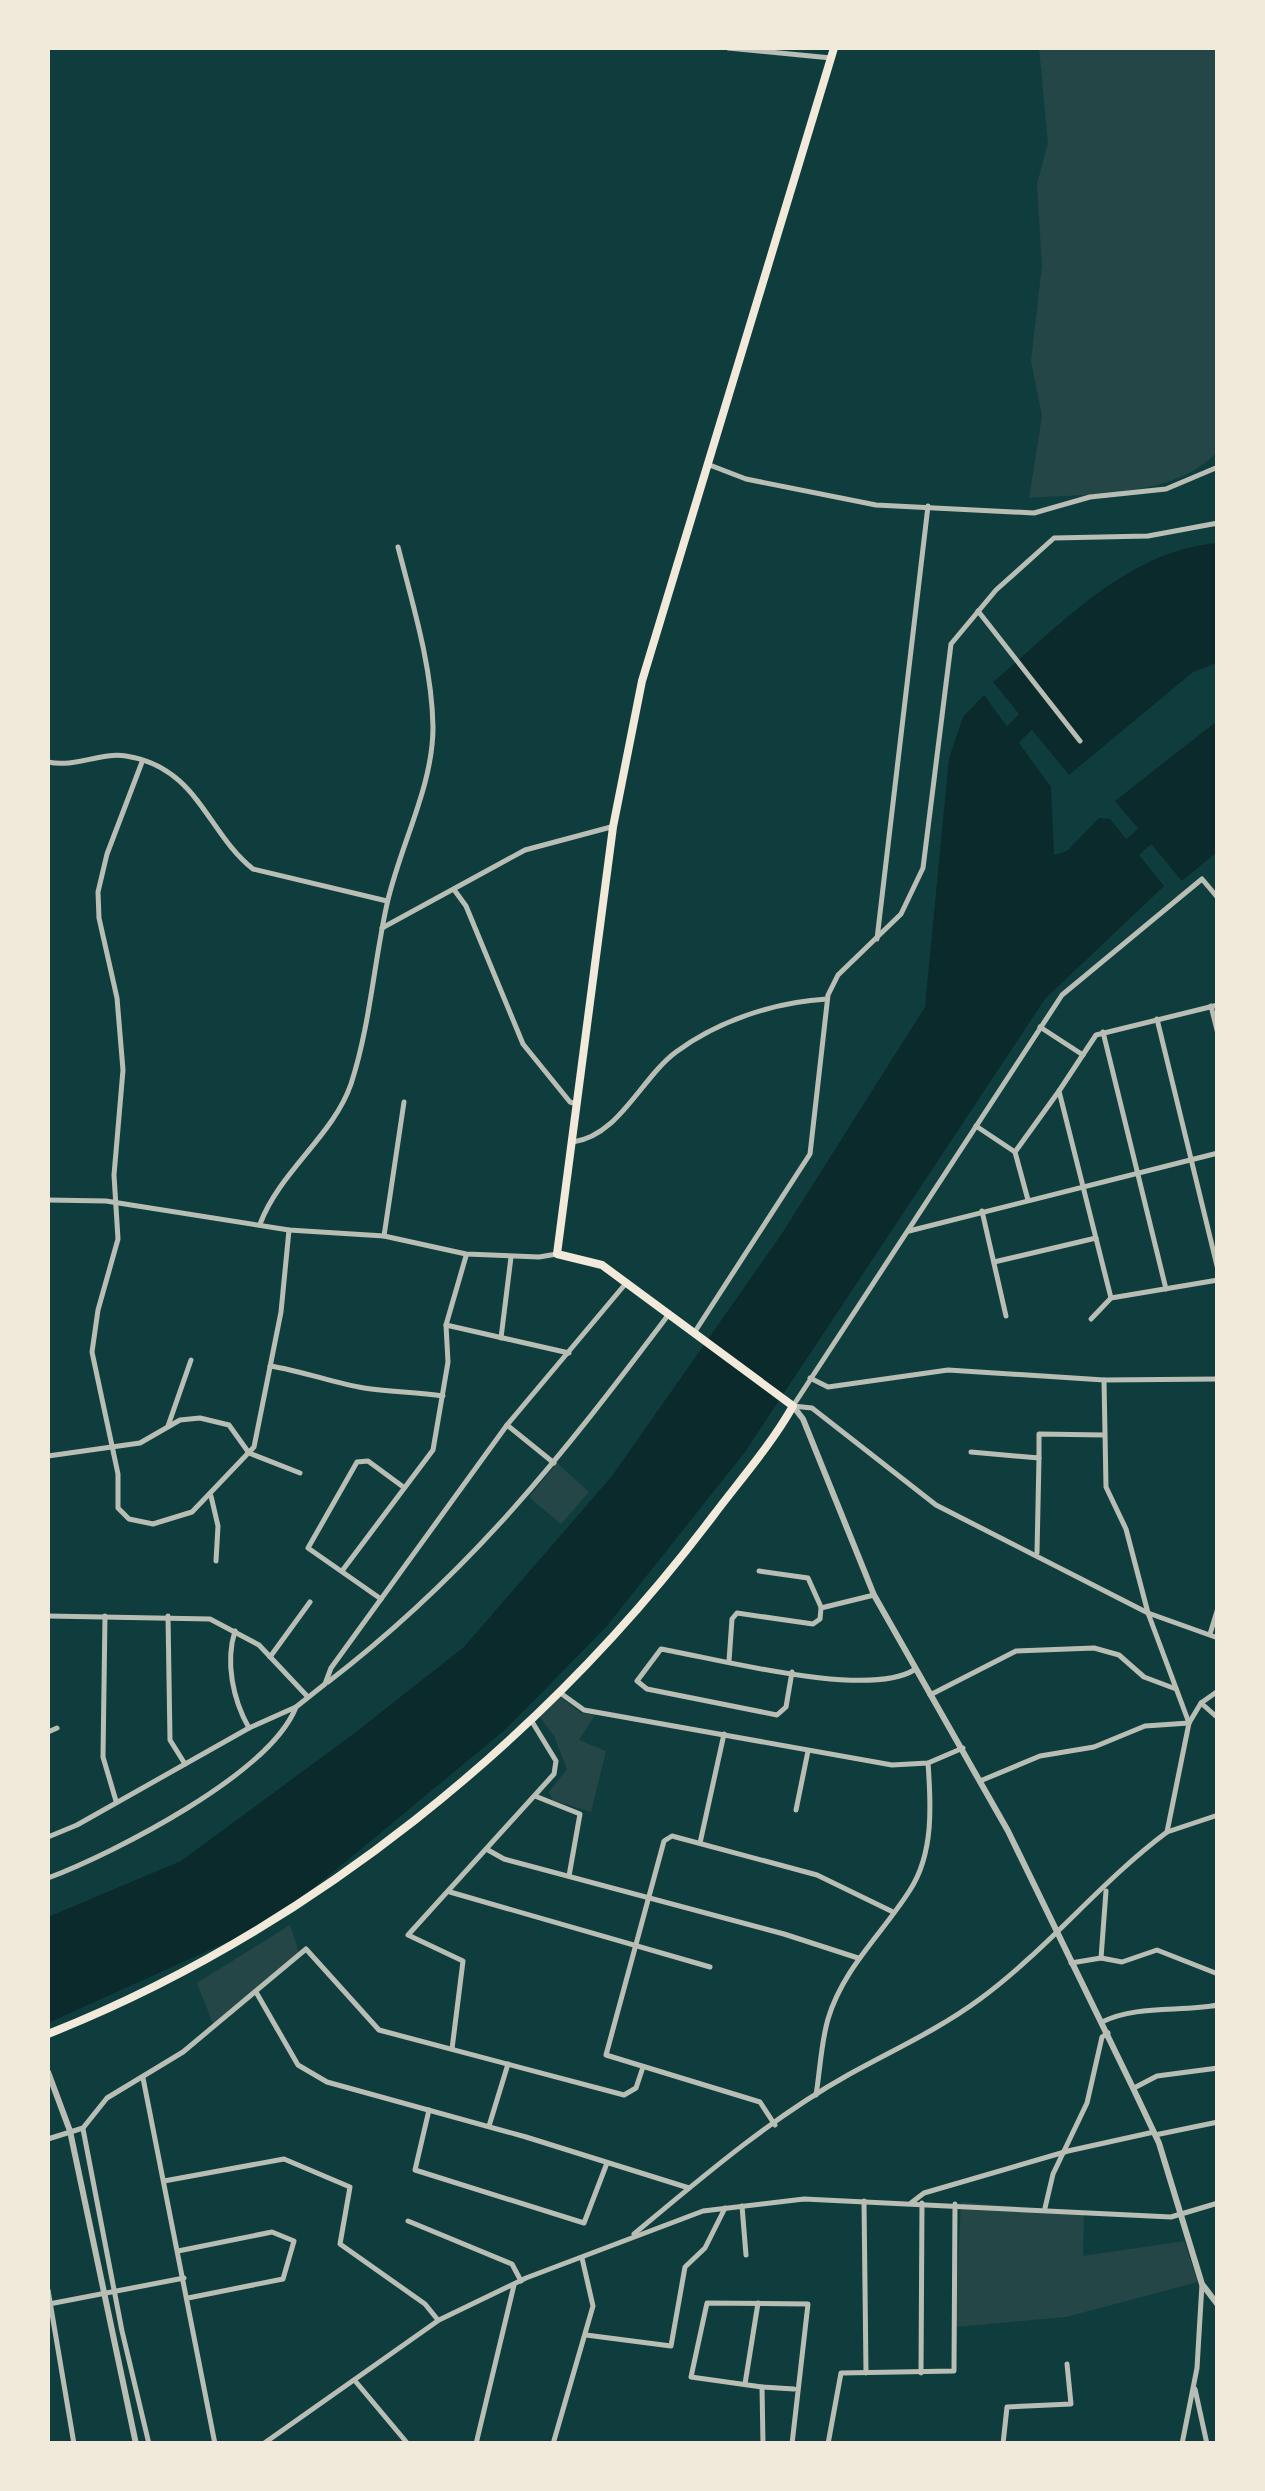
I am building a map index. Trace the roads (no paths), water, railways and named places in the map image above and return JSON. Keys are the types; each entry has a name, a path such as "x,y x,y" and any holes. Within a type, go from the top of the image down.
{"main road":[{"path":"48,2034 144,1993 264,1928 348,1868 532,1720 674,1567 788,1402 699,1333 602,1266 556,1254 613,827 642,681 833,52"}],"street":[{"path":"728,48 833,52"},
{"path":"707,464 746,478 849,500 1046,512 1090,497 1183,485 1218,467"},
{"path":"877,939 928,506"},
{"path":"699,1333 810,1154 827,999 838,975 900,914 923,868 951,644 978,611 1054,538 1148,536 1218,523"},
{"path":"260,1224 292,1167 334,1115 350,1085 387,901 420,798 433,732 428,673 398,548"},
{"path":"978,611 1080,741"},
{"path":"48,762 80,764 124,755 142,762 192,793 240,859 253,869 387,901"},
{"path":"142,762 107,854 98,892 99,918 122,1039 114,1174 118,1239 98,1310 92,1352 118,1474 118,1508 129,1519 152,1524 172,1520 211,1496 250,1453 258,1432 282,1312 288,1230"},
{"path":"382,928 525,850 613,827"},
{"path":"788,1402 809,1378 1062,995 1202,879 1218,898"},
{"path":"455,891 466,906 523,1044 570,1102 577,1104"},
{"path":"570,1142 598,1134 674,1053 744,1015 827,999"},
{"path":"1015,1152 1082,1055 1103,1032 1214,1006 1218,1034"},
{"path":"1157,1020 1218,1270"},
{"path":"1040,1027 1082,1055"},
{"path":"1103,1032 1166,1290"},
{"path":"1059,1091 1110,1298"},
{"path":"384,1236 404,1102"},
{"path":"976,1126 1015,1152 1028,1200"},
{"path":"906,1231 1218,1154"},
{"path":"48,1200 118,1204 288,1230 384,1236 466,1254 556,1254"},
{"path":"982,1211 1006,1316"},
{"path":"994,1262 1096,1238"},
{"path":"342,1571 433,1450 448,1362 446,1325 459,1292 466,1254"},
{"path":"501,1339 511,1257"},
{"path":"1090,1319 1110,1298 1218,1280"},
{"path":"325,1684 380,1599 506,1425 627,1282"},
{"path":"48,1837 296,1706 441,1589 554,1463 670,1313"},
{"path":"446,1325 569,1353"},
{"path":"168,1426 191,1360"},
{"path":"269,1366 318,1374 363,1388 395,1388 444,1396"},
{"path":"809,1378 828,1388 948,1370 1104,1380 1218,1379"},
{"path":"1104,1380 1106,1487 1126,1528 1148,1613 1188,1723"},
{"path":"788,1402 812,1408 936,1506 1037,1553 1148,1613 1214,1637 1218,1608"},
{"path":"788,1402 803,1419 874,1595 914,1670 963,1748 1108,2033 1155,2134 1202,2284 1218,2304"},
{"path":"48,1456 111,1451 140,1444 180,1420 216,1420 230,1426 250,1453 300,1473"},
{"path":"506,1425 554,1463"},
{"path":"1037,1553 1040,1434 1104,1435"},
{"path":"971,1452 1038,1458"},
{"path":"380,1599 308,1548 356,1462 368,1461 403,1486"},
{"path":"211,1496 218,1526 216,1561"},
{"path":"729,1661 734,1615 813,1624 820,1618 821,1608 808,1578 758,1571"},
{"path":"821,1608 874,1595"},
{"path":"270,1657 310,1602"},
{"path":"48,1616 210,1619 235,1631 270,1657 307,1696"},
{"path":"105,1616 104,1757 116,1802"},
{"path":"168,1616 170,1740 185,1764"},
{"path":"235,1631 235,1701 249,1728"},
{"path":"930,1695 1016,1651 1094,1648 1118,1655 1144,1677 1176,1689"},
{"path":"792,1672 786,1707 777,1716 647,1689 638,1681 661,1649 859,1682 914,1670"},
{"path":"559,1692 584,1710 892,1765 928,1762 963,1748"},
{"path":"1168,1832 1188,1723 1200,1702 1218,1692"},
{"path":"1200,1702 1218,1718"},
{"path":"48,1878 137,1836 229,1780 290,1721 296,1706"},
{"path":"452,2049 464,1960 408,1936 554,1774 556,1761 532,1720"},
{"path":"980,1781 1040,1756 1094,1747 1145,1726 1188,1723"},
{"path":"48,1732 57,1728"},
{"path":"700,1844 724,1734"},
{"path":"796,1810 808,1751"},
{"path":"816,2096 828,2018 858,1958 911,1889 922,1860 932,1798 928,1762"},
{"path":"536,1796 580,1814 569,1877"},
{"path":"634,2234 689,2188 816,2096 912,2045 980,1998 1107,1888 1126,1864 1168,1832 1218,1815"},
{"path":"775,2125 760,2102 606,2055 664,1840 672,1836 830,1880 892,1912"},
{"path":"488,1850 648,1901 784,1934 858,1958"},
{"path":"1101,1958 1107,1888"},
{"path":"450,1892 710,1967"},
{"path":"48,2139 83,2128 107,2098 183,2052 306,1949 379,2030 624,2096 636,2088 643,2067"},
{"path":"1071,1963 1101,1958 1122,1962 1157,1950 1218,1974"},
{"path":"256,1992 286,2049 312,2075 689,2188"},
{"path":"1102,2022 1140,2012 1218,2005"},
{"path":"1045,2208 1062,2153 1087,2103 1100,2042 1108,2033"},
{"path":"489,2126 508,2064"},
{"path":"1134,2088 1158,2076 1218,2068"},
{"path":"48,2072 70,2130 136,2444"},
{"path":"143,2077 215,2444"},
{"path":"429,2110 414,2170 566,2218 584,2223 607,2163"},
{"path":"911,2203 924,2193 1062,2153 1218,2122"},
{"path":"83,2128 113,2292 149,2444"},
{"path":"164,2180 284,2159 350,2187 340,2244 425,2304 439,2320"},
{"path":"263,2444 439,2320 634,2234 725,2208 804,2199 1180,2214 1218,2202"},
{"path":"864,2201 866,2372"},
{"path":"921,2372 922,2203"},
{"path":"828,2444 840,2373 953,2373 955,2204"},
{"path":"742,2206 746,2255"},
{"path":"586,2335 672,2346 685,2266 705,2248 725,2208"},
{"path":"408,2221 512,2264 518,2283 476,2444"},
{"path":"178,2250 272,2232 294,2242 283,2280 188,2298"},
{"path":"553,2444 593,2306 582,2258"},
{"path":"49,2304 184,2278"},
{"path":"1182,2444 1194,2386 1202,2284"},
{"path":"48,2290 74,2444"},
{"path":"792,2444 795,2389 808,2304 707,2303 691,2377 795,2389"},
{"path":"745,2384 758,2303"},
{"path":"1004,2444 1007,2407 1071,2404 1067,2364"},
{"path":"356,2382 408,2444"},
{"path":"1194,2386 1207,2444"},
{"path":"762,2387 763,2444"}],"waterway":[{"path":"994,754 1044,703"},
{"path":"1115,863 1164,819"}]}
